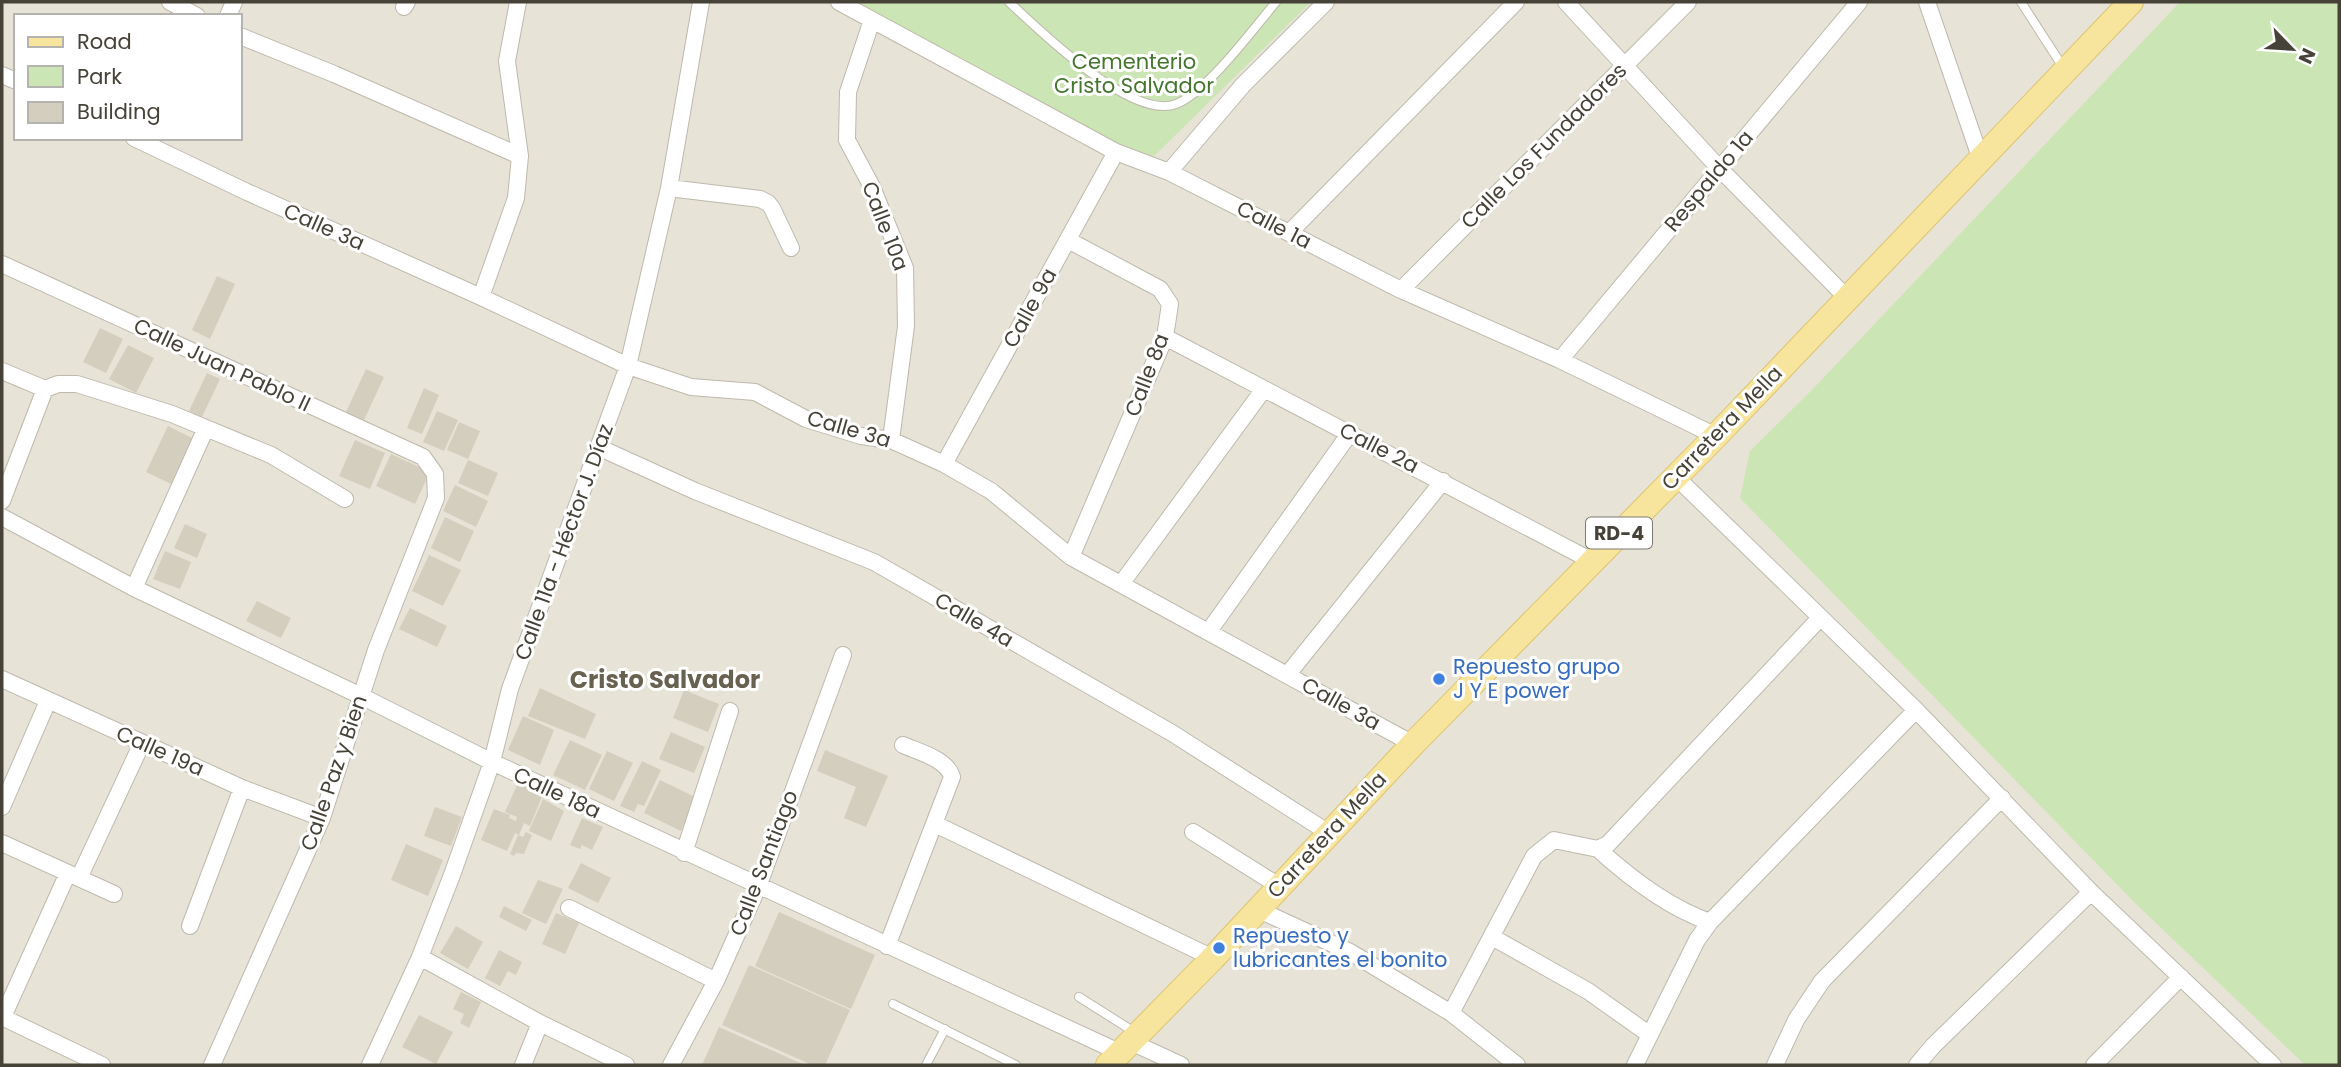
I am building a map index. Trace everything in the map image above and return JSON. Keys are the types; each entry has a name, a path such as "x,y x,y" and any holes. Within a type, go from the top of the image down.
{"main road":[{"name":"Carretera Mella","path":"1125,1049 1413,744 1716,436 2131,2"}],"street":[{"path":"170,2 193,14"},
{"path":"481,297 516,198 520,156 507,61 518,2"},
{"name":"Calle 11a - Héctor J. Díaz","path":"370,1065 420,957 452,875 492,762 510,690 628,366 669,188 701,2"},
{"name":"Calle 1a","path":"839,2 1116,152 1169,172 1401,290 1560,360 1716,436"},
{"path":"1169,172 1243,85 1326,2"},
{"path":"1290,232 1516,2"},
{"path":"1566,2 1720,169 1847,298"},
{"name":"Calle Los Fundadores","path":"1401,290 1688,2"},
{"name":"Respaldo 1a","path":"1560,360 1859,2"},
{"path":"1927,2 1980,157"},
{"name":"Calle 10a","path":"872,20 848,92 847,140 872,187 905,268 906,326 891,440"},
{"path":"242,37 520,156"},
{"name":"Calle 3a","path":"138,140 628,366 691,387 755,391 806,419 861,436 891,440 944,464 990,491 1072,558 1413,744"},
{"name":"Calle 9a","path":"944,464 1116,152"},
{"path":"669,188 760,199 772,208 791,248"},
{"name":"Calle 8a","path":"1068,240 1160,289 1170,304 1165,337 1072,558"},
{"name":"Calle Juan Pablo II","path":"2,264 423,457 435,474"},
{"name":"Calle 2a","path":"1165,337 1592,561"},
{"path":"2,371 45,389 58,384 76,384 172,414 271,455 345,499"},
{"path":"1121,584 1264,388"},
{"path":"2,500 45,389"},
{"path":"134,588 206,428"},
{"path":"1209,631 1350,433"},
{"name":"Calle 4a","path":"598,447 695,491 874,562 1172,733 1329,833"},
{"name":"Calle Paz y Bien","path":"212,1065 321,818 376,650 436,498 435,474"},
{"path":"1675,476 1916,710 2091,892 2273,1065"},
{"path":"1288,674 1443,481"},
{"name":"Calle 18a","path":"2,517 134,588 684,853 887,946 1125,1049 1181,1065"},
{"path":"1598,849 1618,835 1820,618"},
{"name":"Calle Santiago","path":"671,1065 716,981 758,887 843,655"},
{"name":"Calle 19a","path":"2,679 242,788 321,818"},
{"path":"2,807 48,701"},
{"path":"1635,1065 1698,940 1710,922 1916,710"},
{"path":"684,853 730,711"},
{"path":"102,1065 2,1018 142,743"},
{"path":"887,946 952,777 950,769 944,764 903,745"},
{"path":"190,926 242,788"},
{"path":"1774,1065 1796,1020 1822,981 2002,798"},
{"path":"935,824 1213,958"},
{"path":"1193,832 1279,886"},
{"path":"1451,1013 1534,856 1554,840 1598,849 1620,869 1661,896 1695,917 1710,922"},
{"path":"2,843 114,894"},
{"path":"1917,1065 1933,1046 2091,892"},
{"path":"569,908 716,981"},
{"path":"1257,909 1350,952 1451,1013 1517,1065"},
{"path":"1492,937 1588,991 1650,1035"},
{"path":"420,957 540,1023 625,1065"},
{"path":"2094,1065 2181,977"},
{"path":"523,1065 540,1023"}],"lane":[{"path":"1009,2 1059,49 1108,84 1162,108 1178,103 1200,89 1276,2"},
{"path":"2021,2 2065,69"},
{"path":"1079,997 1125,1049"},
{"path":"893,1004 999,1061 1016,1065"},
{"path":"926,1065 945,1030"}],"shaded area":[{"path":"2,2 2339,2 2339,1065 2,1065"}],"green space":[{"name":"Cementerio Cristo Salvador","path":"842,2 1311,2 1147,163"},
{"path":"2180,2 2339,2 2339,1065 2304,1064 2137,905 1740,498 1750,451 1811,391"}],"building":[{"path":"217,276 235,284 210,339 192,330"},
{"path":"100,328 123,339 106,373 83,362"},
{"path":"128,345 154,358 136,393 109,379"},
{"path":"366,369 384,377 364,420 346,412"},
{"path":"207,373 220,379 202,417 189,411"},
{"path":"424,388 439,395 422,434 407,428"},
{"path":"437,411 458,420 444,451 423,442"},
{"path":"459,422 480,431 468,459 447,450"},
{"path":"168,426 192,438 171,484 146,472"},
{"path":"355,440 385,453 370,489 339,476"},
{"path":"391,454 430,472 415,504 376,486"},
{"path":"468,460 498,473 488,496 458,483"},
{"path":"455,485 488,501 476,527 443,511"},
{"path":"445,517 474,531 460,562 431,548"},
{"path":"185,524 207,534 197,558 174,548"},
{"path":"165,551 191,562 180,589 153,579"},
{"path":"429,555 461,570 443,606 412,591"},
{"path":"257,601 291,618 281,638 246,621"},
{"path":"410,608 447,626 437,647 399,629"},
{"path":"540,688 596,714 585,739 528,716"},
{"path":"684,690 719,704 708,732 673,718"},
{"path":"523,716 554,730 540,765 508,750"},
{"path":"671,732 705,747 694,773 659,759"},
{"path":"570,740 602,755 585,790 553,775"},
{"path":"825,750 888,776 866,827 844,818 856,787 817,771"},
{"path":"607,751 633,763 614,801 589,789"},
{"path":"642,761 661,770 644,806 638,804 634,812 620,806"},
{"path":"660,780 697,798 681,831 644,813"},
{"path":"518,783 543,794 530,826 524,823 519,835 515,833 507,851 481,840 494,809 510,815 509,818 516,821 517,817 505,812"},
{"path":"543,799 564,811 551,841 529,831"},
{"path":"435,807 462,817 451,846 424,836"},
{"path":"582,818 603,827 592,850 582,845 580,849 570,845"},
{"path":"526,832 532,835 524,854 510,854 518,835 523,837"},
{"path":"406,844 443,860 428,896 391,880"},
{"path":"581,863 611,878 598,903 568,888"},
{"path":"538,880 563,889 546,924 522,913"},
{"path":"504,906 532,920 526,931 499,917"},
{"path":"779,912 875,955 851,1009 755,966"},
{"path":"556,913 579,923 565,954 542,944"},
{"path":"456,926 483,942 468,969 440,953"},
{"path":"499,950 522,962 516,975 508,971 500,986 485,978"},
{"path":"749,965 850,1010 825,1065 812,1065 722,1025"},
{"path":"461,992 481,1002 469,1028 460,1023 464,1014 453,1009"},
{"path":"419,1015 453,1032 436,1064 402,1047"},
{"path":"719,1027 805,1065 702,1065"}],"place":[{"name":"Repuesto grupo J Y E power","path":"1439,679"},
{"name":"Repuesto y lubricantes el bonito","path":"1219,948"}],"district":[{"name":"Cristo Salvador","path":"665,680"}]}
